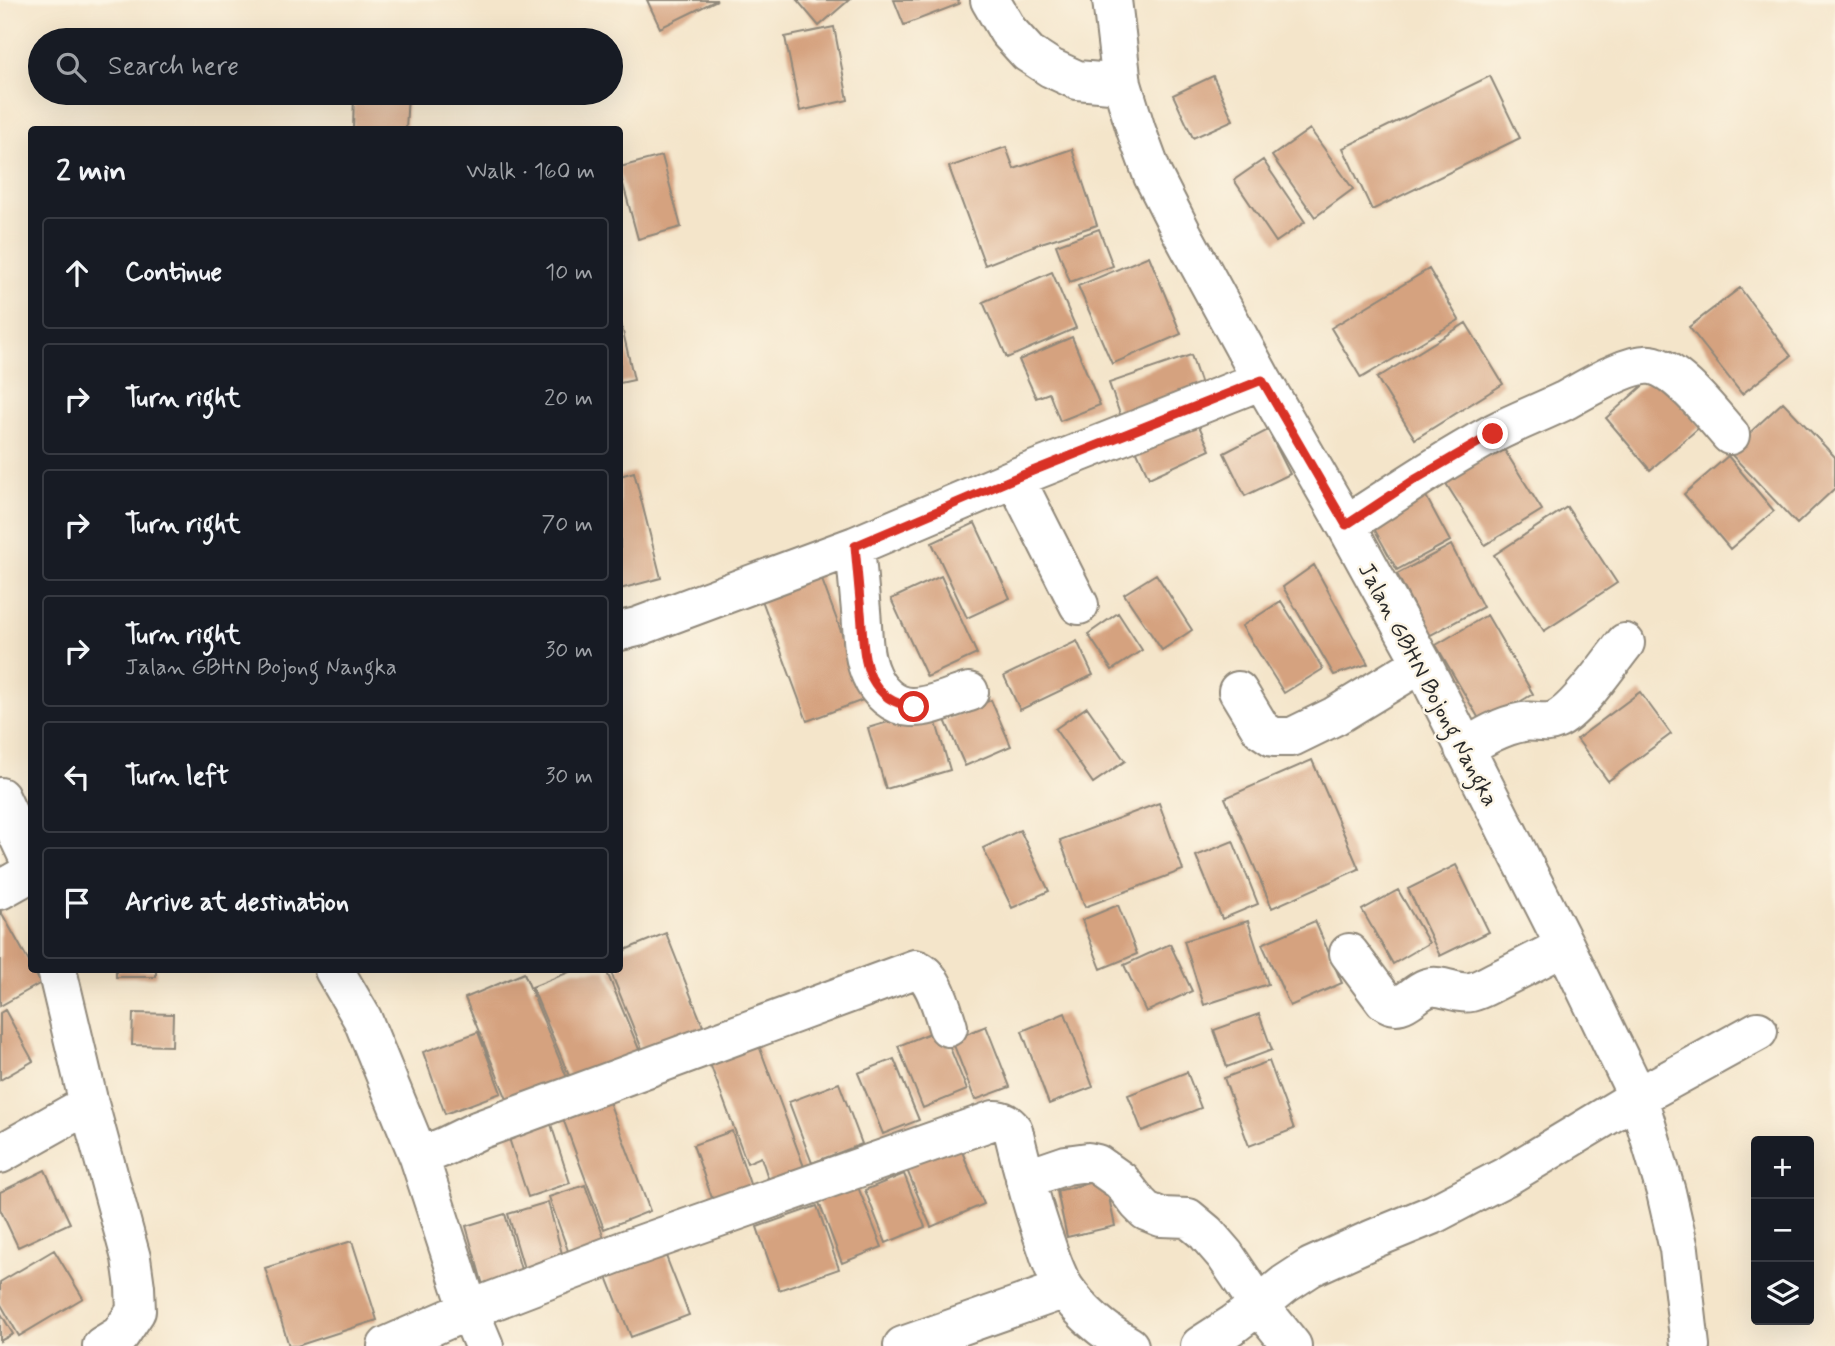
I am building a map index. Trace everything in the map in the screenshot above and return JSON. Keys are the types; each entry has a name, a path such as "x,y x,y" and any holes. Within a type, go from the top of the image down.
{"street":[{"path":"990,0 1008,32 1028,53 1051,68 1077,80 1122,84"},
{"name":"Jalan GBHN Bojong Nangka","path":"1112,0 1122,84 1153,176 1262,380 1422,663 1638,1097 1666,1192 1679,1249 1690,1346"},
{"path":"1346,525 1414,480 1493,434 1642,365 1664,369 1676,377 1730,435"},
{"path":"623,630 855,546 1015,478 1262,380"},
{"path":"1015,478 1079,605"},
{"path":"855,546 867,663 879,688 887,698 899,705 914,707 969,692"},
{"path":"1464,749 1494,731 1523,722 1548,722 1562,717 1575,706 1625,643"},
{"path":"1238,691 1261,729 1273,737 1292,737 1335,716 1422,663"},
{"path":"0,797 28,856"},
{"path":"0,890 28,874"},
{"path":"1349,953 1384,1000 1391,1005 1397,1005 1405,1003 1427,988 1459,993 1479,989 1565,946"},
{"path":"419,1157 479,1130 915,969 925,974 931,983 948,1027"},
{"path":"58,973 89,1104 131,1258 135,1287 136,1311 120,1335 102,1346"},
{"path":"336,973 362,1018 419,1157 469,1310 484,1346"},
{"path":"1200,1346 1311,1267 1472,1195 1638,1097 1758,1031"},
{"path":"0,1154 89,1104"},
{"path":"387,1346 469,1310 628,1249 994,1120 1001,1120 1013,1130 1025,1179 1051,1259 1065,1289 1097,1323 1129,1346"},
{"path":"1025,1179 1066,1165 1088,1162 1097,1164 1121,1181 1146,1211 1161,1217 1188,1219 1206,1233 1225,1255 1259,1305 1292,1346"},
{"path":"903,1346 1065,1289"}],"building":[{"path":"647,0 717,0 660,28"},
{"path":"797,0 849,0 819,26"},
{"path":"894,0 958,0 959,4 904,25"},
{"path":"834,27 848,100 800,111 785,37"},
{"path":"1213,76 1233,120 1193,138 1173,95"},
{"path":"1490,76 1520,138 1372,210 1343,148"},
{"path":"354,105 407,105 406,126 353,126"},
{"path":"1310,129 1353,189 1315,217 1272,156"},
{"path":"1006,147 1014,169 1072,149 1097,225 985,265 949,167"},
{"path":"662,156 681,227 638,239 623,184 623,166"},
{"path":"1263,160 1305,222 1276,242 1234,180"},
{"path":"1099,229 1113,266 1070,282 1056,245"},
{"path":"1149,256 1181,334 1112,364 1078,286"},
{"path":"1429,269 1459,320 1361,378 1331,328"},
{"path":"1052,272 1076,328 1007,358 983,302"},
{"path":"1740,288 1791,356 1742,394 1689,327"},
{"path":"1466,323 1503,384 1415,439 1377,378"},
{"path":"623,332 634,380 623,382"},
{"path":"1072,337 1100,405 1060,421 1049,393 1036,398 1019,360"},
{"path":"1191,355 1203,391 1122,420 1109,383"},
{"path":"1656,374 1701,426 1650,470 1606,418"},
{"path":"1783,402 1835,457 1835,488 1797,524 1729,452"},
{"path":"1194,415 1210,450 1149,478 1133,443"},
{"path":"1268,430 1290,474 1245,496 1224,453"},
{"path":"1502,446 1542,510 1485,545 1445,482"},
{"path":"1728,456 1774,511 1730,549 1684,494"},
{"path":"634,472 661,578 623,588 623,475"},
{"path":"1421,487 1450,541 1397,570 1367,516"},
{"path":"1567,507 1617,583 1544,631 1494,555"},
{"path":"975,523 1010,598 967,618 932,543"},
{"path":"1451,545 1483,607 1429,636 1397,574"},
{"path":"1314,565 1368,664 1334,675 1283,587"},
{"path":"818,569 866,699 807,721 759,592"},
{"path":"1156,574 1192,630 1162,650 1124,594"},
{"path":"941,576 977,654 927,677 891,599"},
{"path":"1281,601 1323,669 1284,693 1242,626"},
{"path":"1118,613 1142,650 1112,670 1088,634"},
{"path":"1487,615 1533,694 1482,724 1436,645"},
{"path":"1077,641 1093,675 1020,710 1004,676"},
{"path":"1640,692 1671,734 1608,781 1577,739"},
{"path":"991,700 1011,746 965,766 945,720"},
{"path":"1087,707 1125,761 1093,783 1055,729"},
{"path":"932,709 950,770 886,789 868,728"},
{"path":"1312,760 1359,869 1272,908 1225,798"},
{"path":"1159,803 1183,870 1085,907 1060,840"},
{"path":"1020,830 1049,891 1012,908 983,848"},
{"path":"1233,841 1258,904 1222,919 1196,856"},
{"path":"1456,865 1489,932 1440,956 1408,889"},
{"path":"1398,890 1429,943 1393,964 1362,910"},
{"path":"1118,905 1137,954 1101,969 1082,920"},
{"path":"0,910 28,960 28,973 35,973 41,983 0,1006"},
{"path":"1248,921 1268,984 1204,1005 1184,941"},
{"path":"1315,921 1342,983 1290,1006 1262,944"},
{"path":"666,933 704,1029 644,1054 611,973 623,973 623,951"},
{"path":"1170,944 1192,991 1146,1012 1124,965"},
{"path":"116,973 156,973 156,977 116,977"},
{"path":"524,973 570,1085 511,1109 465,998"},
{"path":"567,973 607,973 641,1054 572,1083 532,987"},
{"path":"5,1010 33,1061 0,1080 0,1013"},
{"path":"133,1013 173,1014 172,1046 132,1045"},
{"path":"1065,1013 1093,1087 1049,1104 1022,1031"},
{"path":"1259,1014 1272,1050 1227,1067 1214,1030"},
{"path":"986,1026 1010,1087 975,1100 952,1040"},
{"path":"942,1028 967,1090 923,1108 898,1046"},
{"path":"478,1032 501,1093 445,1114 423,1052"},
{"path":"758,1043 807,1175 771,1187 761,1157 747,1163 709,1061"},
{"path":"894,1059 919,1120 883,1134 858,1073"},
{"path":"1269,1061 1294,1129 1249,1146 1224,1078"},
{"path":"1187,1072 1201,1108 1142,1131 1128,1095"},
{"path":"839,1083 862,1144 812,1163 789,1102"},
{"path":"608,1099 650,1211 604,1229 562,1116"},
{"path":"548,1115 570,1183 528,1197 506,1129"},
{"path":"732,1131 754,1196 716,1209 693,1145"},
{"path":"955,1135 984,1204 931,1227 902,1158"},
{"path":"45,1170 70,1223 18,1247 0,1209 0,1192"},
{"path":"904,1174 925,1227 886,1243 865,1190"},
{"path":"854,1177 882,1247 842,1263 815,1192"},
{"path":"1105,1179 1115,1226 1067,1237 1057,1191"},
{"path":"585,1185 608,1249 572,1262 549,1197"},
{"path":"548,1202 564,1261 525,1272 508,1214"},
{"path":"817,1206 839,1269 779,1290 757,1227"},
{"path":"505,1214 522,1273 483,1285 466,1226"},
{"path":"352,1241 377,1320 297,1346 289,1346 265,1268"},
{"path":"662,1246 689,1315 631,1337 604,1269"},
{"path":"54,1250 83,1298 19,1336 0,1303 0,1282"},
{"path":"0,1312 13,1334 0,1341"}],"route":[{"path":"914,707 899,705 887,698 871,676 863,636 855,546 1015,478 1262,380 1346,525 1414,480 1493,434"}]}
